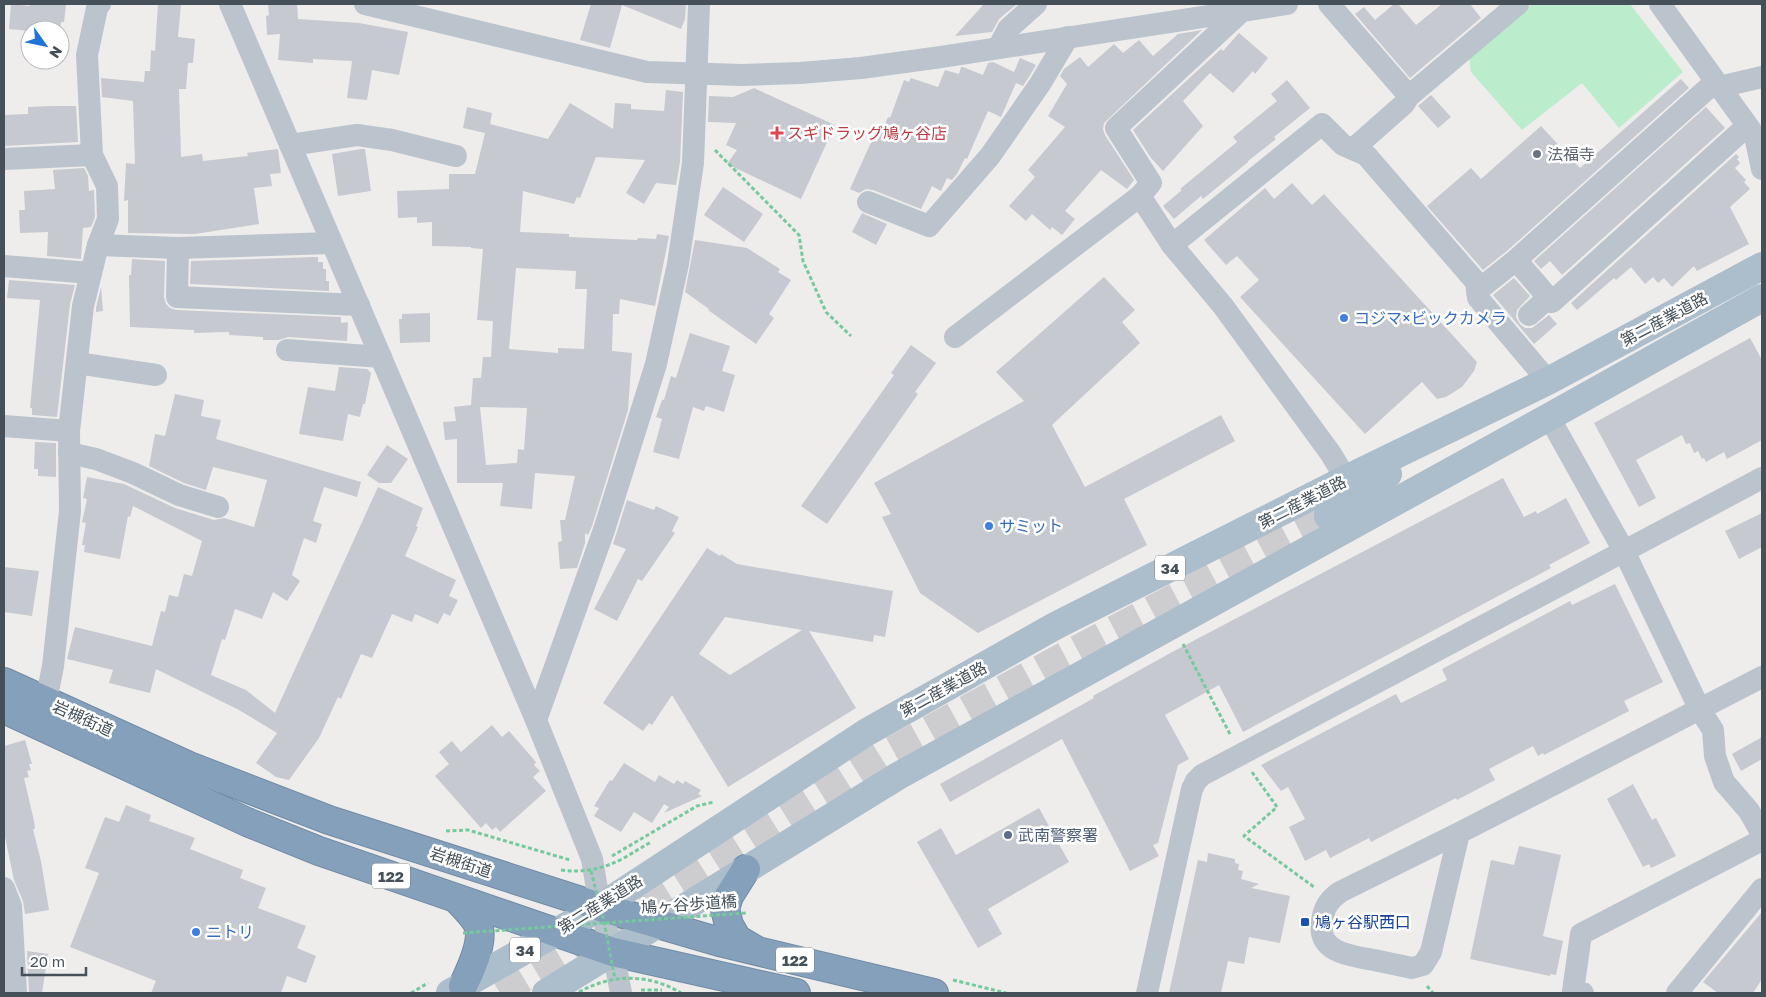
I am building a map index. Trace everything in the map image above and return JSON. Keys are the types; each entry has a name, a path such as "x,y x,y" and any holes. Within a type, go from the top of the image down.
{"highway":[{"name":"岩槻街道","path":"4,682 189,766 330,820 602,914 657,924 761,952 934,993"},
{"name":"岩槻街道","path":"4,709 247,822 319,851 613,952 796,993"},
{"path":"746,868 729,896 725,909 729,925 737,938 761,952"},
{"path":"456,990 475,960 479,944 478,925 457,899"}],"main road":[{"name":"第二産業道路","path":"456,990 554,932 602,914 867,732 1054,626 1346,479 1548,381 1762,266"},
{"name":"第二産業道路","path":"546,993 898,776 1476,458 1762,298"},
{"name":"第二産業道路","path":"1458,424 1328,516 1476,458"}],"street":[{"path":"46,701 54,666 70,511 69,431 83,306 98,245 108,219 107,186 92,154 87,54 97,8 100,4"},
{"path":"230,4 536,720 592,859 602,914 613,952 618,986"},
{"path":"365,4 646,72 697,74 790,73 861,68 1068,37 1247,7 1287,4"},
{"path":"536,720 604,530 656,364 678,264 693,163 699,4"},
{"path":"998,48 1008,29 1036,4"},
{"path":"1329,4 1409,96"},
{"path":"1353,149 1404,104 1409,96 1518,4"},
{"path":"1660,4 1755,136 1762,169"},
{"path":"955,337 1140,196 1151,183 1116,128 1247,7"},
{"path":"868,202 928,226 990,156 1040,84 1068,37"},
{"path":"1477,291 1516,260 1717,85 1762,78"},
{"path":"1172,245 1322,124 1344,145 1366,155 1476,282 1478,298 1548,381"},
{"path":"1516,260 1552,302 1747,126"},
{"path":"290,145 357,135 392,140 456,156"},
{"path":"4,159 92,154"},
{"path":"1140,196 1172,245 1228,313 1331,454 1346,479"},
{"path":"98,245 178,248 332,243"},
{"path":"178,248 177,297 359,305"},
{"path":"4,266 91,273"},
{"path":"1529,315 1548,298"},
{"path":"287,350 381,357"},
{"path":"76,363 156,375"},
{"path":"1550,417 1624,551 1700,710 1713,730 1715,756 1724,782 1749,810 1762,834"},
{"path":"4,426 69,431"},
{"path":"69,453 96,458 179,495 218,507"},
{"path":"1147,993 1192,789 1202,775 1762,478"},
{"path":"1458,833 1431,952 1423,964 1412,968 1343,954 1332,948 1324,938 1321,924 1324,909 1331,899 1340,892 1762,677"},
{"path":"1583,993 1573,991 1581,934 1762,840"},
{"path":"4,888 11,906 9,956 16,993"},
{"path":"1677,993 1762,889"}],"path":[{"path":"694,130 799,235 803,261 826,312 851,336"},
{"path":"561,870 575,872 591,871 608,866 624,858"},
{"path":"591,871 618,986"},
{"name":"鳩ヶ谷歩道橋","path":"462,933 602,914 746,912 749,917"},
{"path":"579,992 595,984 618,986 644,979 666,984 681,993"}],"green space":[{"path":"1532,4 1630,4 1683,72 1619,128 1582,83 1522,130 1471,72 1469,56"}],"building":[{"path":"11,4 30,6 30,4 66,5 64,20 20,20 20,30 9,29"},
{"path":"158,4 181,4 178,37 195,39 193,63 188,63 186,89 179,89 181,157 202,154 203,161 248,156 247,153 278,149 281,173 270,174 272,186 254,188 259,224 195,234 128,233 128,200 124,201 126,163 135,164 133,101 102,97 101,78 144,82 145,71 150,71 151,50 155,51"},
{"path":"268,4 297,4 298,19 359,23 408,32 399,75 372,70 367,100 347,98 352,61 313,59 313,63 278,60 280,34 267,35 266,16 269,15"},
{"path":"591,4 686,4 685,19 681,29 622,5 610,48 580,40"},
{"path":"984,4 1017,4 999,19 992,32 955,36"},
{"path":"1394,4 1398,4 1416,25 1442,4 1470,4 1481,18 1410,78 1355,14 1364,7 1375,20"},
{"path":"1202,30 1104,123 1105,135 1134,180 1127,189 1101,170 1065,211 1075,219 1062,235 1052,227 1050,230 1032,214 1026,221 1009,206 1035,177 1028,170 1065,127 1048,116 1067,84 1060,76 1064,69 1080,57 1088,67 1114,44 1123,53 1139,40 1153,56 1178,34"},
{"path":"1239,33 1268,58 1255,74 1253,71 1233,93 1210,73 1183,101 1203,126 1163,171 1151,158 1133,130 1221,49 1223,51"},
{"path":"1020,58 1036,65 1029,77 1023,86 1016,83 1001,117 988,111 967,159 965,158 957,174 952,180 947,178 941,191 932,186 921,209 873,190 866,189 859,193 850,189 872,140 877,142 888,117 890,118 904,80 909,82 911,78 938,87 945,70 959,74 961,67 963,67 983,75 988,63 993,62 1014,72"},
{"path":"1681,79 1689,88 1508,250 1483,270 1427,206 1471,168 1481,179 1541,126 1580,168"},
{"path":"1287,80 1310,108 1274,137 1276,139 1203,199 1201,196 1174,219 1163,206 1182,190 1180,189 1237,142 1233,137 1277,101 1271,94"},
{"path":"754,88 835,125 801,199 727,164 737,150 726,145 736,123 708,122 709,96 733,97"},
{"path":"666,90 683,92 680,162 676,185 656,183 644,204 626,193 645,160 596,157 580,198 577,197 574,204 523,191 520,232 569,234 569,237 637,240 638,238 656,239 657,234 669,236 655,306 620,299 619,314 613,314 612,351 632,353 628,410 592,526 588,535 585,533 585,543 577,568 560,569 558,542 562,541 560,520 565,520 575,476 535,473 532,509 500,506 503,483 457,483 457,439 445,440 443,422 456,421 454,407 471,405 473,378 481,378 483,357 491,357 493,321 477,320 483,249 432,246 432,222 417,223 417,217 398,218 397,191 449,189 449,174 475,174 485,133 463,128 467,107 492,113 490,124 548,139 570,103 613,129 615,103 631,104 631,109 664,111","holes":["516,268 576,271 575,289 587,289 584,349 558,348 558,353 509,349","480,407 527,408 524,450 518,449 517,463 486,465"]},
{"path":"1431,95 1451,117 1438,128 1418,106"},
{"path":"76,106 78,142 4,146 4,115 28,114 28,107"},
{"path":"1706,107 1725,128 1562,275 1550,261 1541,269 1534,261"},
{"path":"365,149 371,191 338,196 332,154"},
{"path":"1736,154 1739,157 1737,159 1740,163 1735,168 1746,180 1744,182 1750,189 1730,207 1749,244 1697,271 1694,266 1672,287 1664,278 1658,283 1653,277 1645,284 1631,267 1616,280 1614,278 1577,310 1571,303"},
{"path":"84,168 88,176 89,191 94,190 95,217 91,227 83,228 81,259 47,256 48,232 20,233 19,210 25,210 24,191 55,189 53,170"},
{"path":"1292,183 1312,205 1324,194 1477,362 1474,371 1462,387 1446,397 1437,399 1422,382 1365,434 1240,297 1259,280 1237,256 1226,265 1204,240 1265,188 1274,199"},
{"path":"723,187 763,214 744,242 704,215"},
{"path":"862,213 887,224 876,245 852,232"},
{"path":"695,240 747,248 780,269 778,272 791,280 769,314 774,318 756,344 685,292"},
{"path":"318,257 318,262 323,262 323,269 326,269 326,281 329,281 329,291 190,284 191,261"},
{"path":"132,259 165,261 164,297 166,304 170,308 176,310 341,317 341,323 348,322 347,341 288,337 279,340 263,340 263,337 229,335 229,332 194,333 194,330 130,327 129,275 131,275"},
{"path":"1104,277 1135,310 1122,322 1140,343 1052,425 1085,487 1221,415 1235,441 1124,499 1147,545 978,633 920,593 882,517 891,514 874,483 1024,401 996,372"},
{"path":"1514,278 1530,296 1517,310 1516,317 1520,324 1525,328 1532,328 1549,315 1557,324 1534,344 1493,295"},
{"path":"9,280 75,285 70,304 57,417 32,415 32,408 30,408 40,300 7,298"},
{"path":"101,287 103,311 96,312 96,308"},
{"path":"430,313 430,342 400,343 399,319 402,319 402,314"},
{"path":"690,333 730,346 722,371 735,375 724,412 706,406 704,411 693,407 679,459 653,452 662,419 656,417 662,400 664,400 671,376 676,378"},
{"path":"1750,338 1762,360 1762,440 1727,459 1724,452 1706,462 1698,451 1694,453 1690,443 1686,444 1682,435 1636,460 1656,498 1639,507 1594,423"},
{"path":"911,345 936,363 915,392 918,394 827,524 801,506 894,375 891,373"},
{"path":"339,367 367,369 371,373 365,404 363,404 360,417 348,414 343,441 299,434 308,387 335,391"},
{"path":"175,394 204,400 201,416 221,420 216,439 361,482 357,497 324,487 313,521 322,524 316,543 304,538 292,575 300,581 287,601 273,592 262,619 235,609 225,640 222,639 211,675 246,690 275,713 378,487 423,508 416,526 418,527 405,556 456,580 449,596 458,600 450,616 444,613 438,624 415,614 412,622 392,614 372,658 361,654 341,699 338,697 319,738 289,780 276,777 256,763 277,733 239,710 156,669 150,693 109,683 113,670 67,659 75,627 152,646 161,611 165,612 169,595 178,597 184,574 192,576 202,541 133,506 130,517 128,516 120,559 84,552 85,545 82,545 86,523 82,522 87,499 83,498 87,477 124,484 175,508 214,520 224,518 254,527 267,480 213,467 206,490 184,483 149,466 155,434 165,436"},
{"path":"35,442 56,443 56,477 38,476 38,469 34,469"},
{"path":"387,445 408,459 391,483 379,483 367,475"},
{"path":"1503,478 1524,517 1536,511 1537,514 1566,498 1590,543 1549,565 1551,568 1243,732 1219,685 1165,715 1189,759 1178,765 1158,843 1153,845 1159,856 1130,871 1062,739 950,802 940,784 1174,651"},
{"path":"627,500 654,510 656,506 679,517 672,531 675,533 642,581 638,579 617,621 594,609 626,549 613,544"},
{"path":"1762,513 1762,547 1739,559 1725,531"},
{"path":"707,548 737,564 893,591 885,637 874,635 873,642 809,631 856,708 728,787 672,695 652,725 649,723 643,731 603,703","holes":["725,617 802,630 730,675 699,654"]},
{"path":"4,567 39,571 32,616 4,612"},
{"path":"1615,584 1663,682 1624,701 1629,711 1544,755 1543,753 1538,756 1533,746 1489,769 1495,780 1457,800 1456,798 1371,842 1369,838 1330,858 1326,850 1305,861 1289,827 1305,819 1288,787 1281,791 1261,765 1396,694 1401,703 1447,680 1442,669 1570,601 1572,605"},
{"path":"492,725 502,737 509,731 536,762 534,765 540,771 533,777 546,791 500,832 496,827 492,830 486,823 481,828 435,776 449,764 439,752 452,741 461,752"},
{"path":"1762,737 1762,759 1741,771 1732,754"},
{"path":"25,740 32,764 29,764 31,770 27,771 29,777 24,778 34,821 35,829 33,829 41,861 49,910 25,914 23,901 14,880 4,832 4,746"},
{"path":"624,763 655,782 659,775 674,784 677,780 683,784 685,781 701,790 698,794 702,796 664,813 669,807 664,804 652,823 634,812 621,832 594,816 599,808 594,806 610,780 612,781"},
{"path":"1633,784 1652,820 1656,818 1676,856 1651,868 1649,864 1643,867 1607,799"},
{"path":"126,805 151,815 149,821 195,838 190,849 243,870 240,878 266,888 258,908 306,926 297,948 316,956 306,983 287,976 281,993 151,993 156,981 70,947 99,873 85,868 105,817 119,822"},
{"path":"1039,808 1069,862 988,909 1002,934 978,948 917,842 941,828 956,855"},
{"path":"1519,846 1561,855 1543,936 1563,941 1556,975 1550,974 1550,976 1470,959 1491,860 1514,865"},
{"path":"1208,853 1235,859 1235,863 1239,864 1238,870 1243,871 1241,879 1259,884 1251,888 1290,896 1280,943 1249,937 1244,964 1228,961 1221,993 1169,993 1198,860 1207,862"},
{"path":"1762,912 1762,979 1753,993 1718,993 1703,982"},
{"path":"27,951 48,954 42,993 29,992"}],"tunnel":[{"path":"500,993 622,919 883,755 1049,664 1328,516"}],"place":[{"name":"スギドラッグ鳩ヶ谷店","path":"777,133"},
{"name":"法福寺","path":"1537,154"},
{"name":"コジマ×ビックカメラ","path":"1344,318"},
{"name":"サミット","path":"989,526"},
{"name":"武南警察署","path":"1008,835"},
{"name":"鳩ヶ谷駅西口","path":"1305,922"},
{"name":"ニトリ","path":"196,932"}]}
